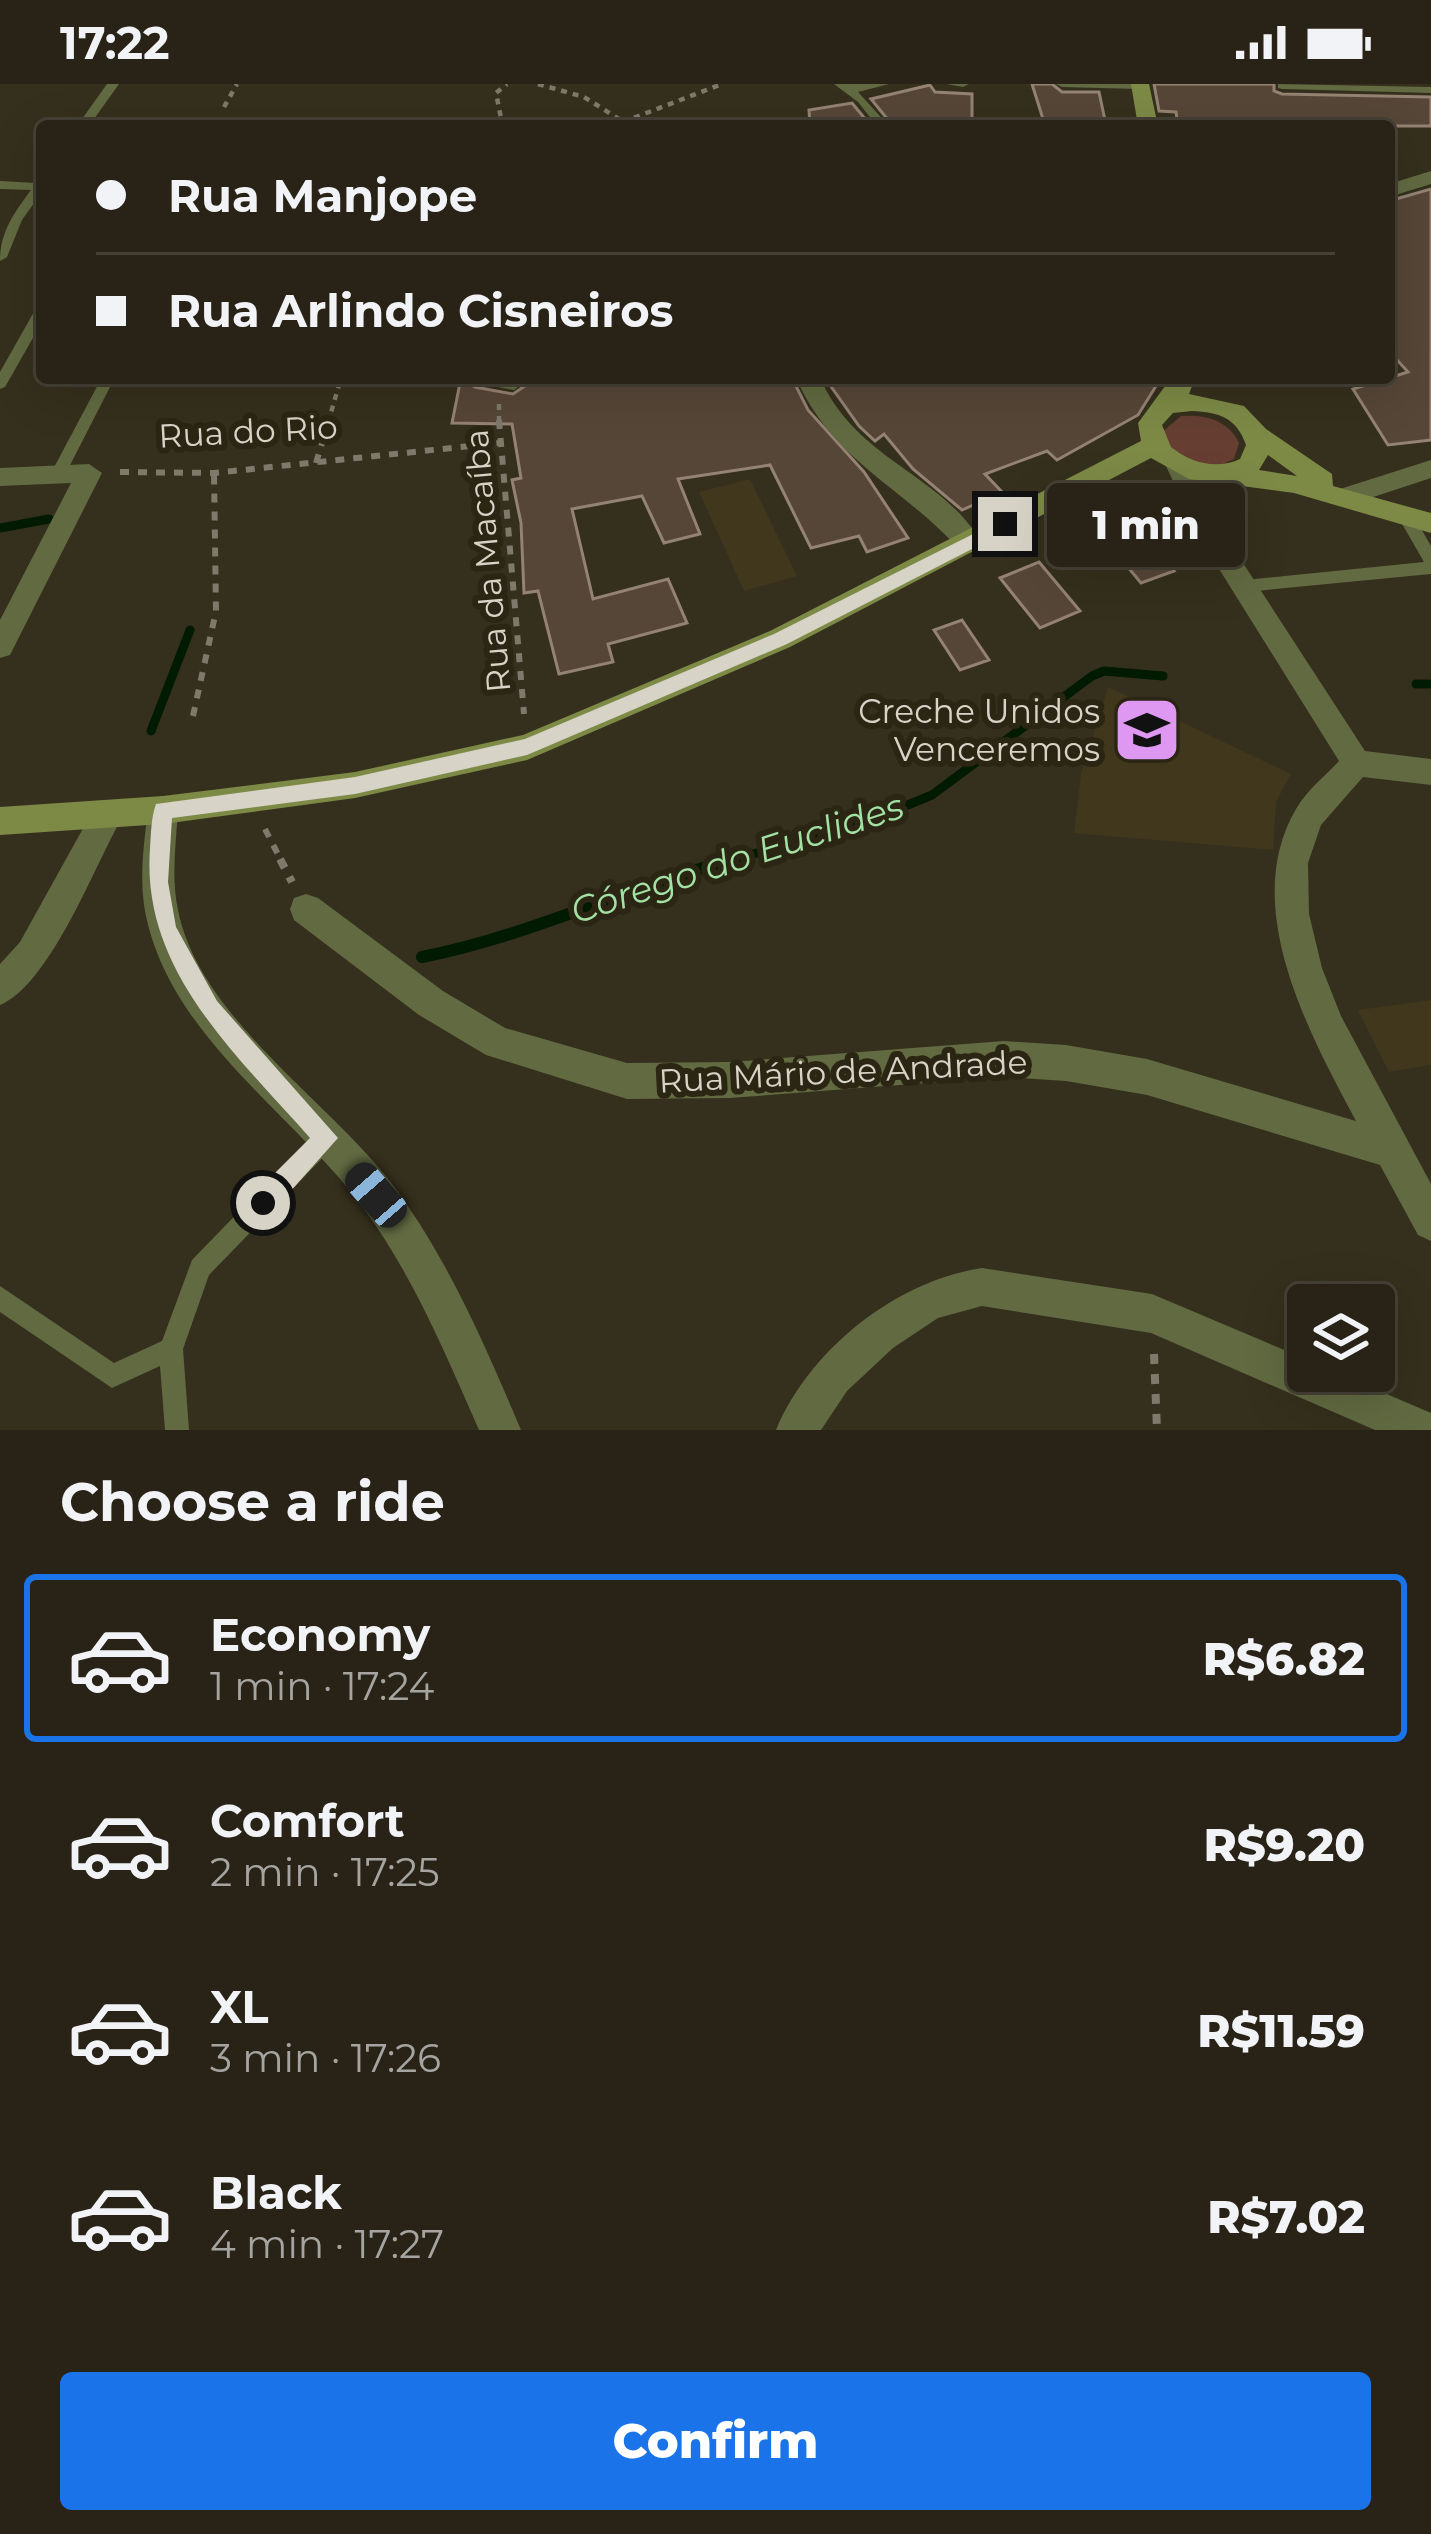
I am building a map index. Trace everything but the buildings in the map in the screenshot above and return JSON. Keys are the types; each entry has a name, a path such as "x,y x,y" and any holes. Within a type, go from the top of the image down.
{"main road":[{"path":"1140,85 1147,120"},
{"path":"1180,384 1150,423 1155,445 1179,466 1349,496 1418,519"},
{"path":"1215,474 1232,472 1254,457 1258,445 1217,384"},
{"path":"1166,406 1193,400 1212,403 1286,458 1349,496"},
{"path":"0,821 249,800 424,772 527,747 691,680 1155,445"}],"street":[{"path":"1395,189 1431,176"},
{"path":"811,384 837,433 862,457 926,499 969,543"},
{"path":"1179,466 1199,516 1327,709 1356,763"},
{"path":"1349,496 1431,469"},
{"path":"0,477 89,473"},
{"path":"0,647 8,610 89,473"},
{"path":"1356,763 1431,772"},
{"path":"1356,763 1307,819 1293,859 1291,904 1298,953 1334,1040 1430,1216"},
{"path":"163,810 158,882 166,929 209,1009 376,1195 434,1285 500,1430"},
{"path":"0,989 44,935 107,815"},
{"name":"Rua Mário de Andrade","path":"306,910 431,1003 497,1042 627,1081 730,1080 1004,1059 1066,1063 1147,1077 1395,1151"},
{"path":"797,1430 833,1377 878,1334 950,1292 1003,1289 1152,1314 1423,1430"}],"lane":[{"path":"87,120 113,84"},
{"path":"844,87 883,84"},
{"path":"952,84 964,84"},
{"path":"1062,84 1140,85"},
{"path":"1282,86 1431,90"},
{"path":"844,87 877,120"},
{"path":"0,185 36,185"},
{"path":"0,257 16,220 36,191"},
{"path":"0,384 36,321"},
{"path":"58,475 105,384"},
{"path":"504,384 514,386"},
{"path":"1245,586 1431,564 1418,519"},
{"path":"177,1430 170,1349 200,1268 326,1138"},
{"path":"0,1298 112,1376 170,1349"}],"path":[{"path":"224,107 237,84"},
{"path":"502,120 496,93 507,84"},
{"path":"538,84 584,97 620,120"},
{"path":"636,120 722,84"},
{"path":"316,463 339,384"},
{"name":"Rua da Macaíba","path":"514,386 498,405 499,443 527,747"},
{"name":"Rua do Rio","path":"89,473 214,473 499,443"},
{"path":"193,716 216,610 214,473"},
{"path":"249,800 306,910"},
{"path":"1152,1314 1157,1430"}],"shaded area":[{"path":"1181,416 1207,418 1229,429 1239,443 1234,459 1215,468 1177,459 1161,433"},
{"path":"750,479 797,576 744,591 699,492"},
{"name":"Creche Unidos Venceremos","path":"1108,687 1291,774 1276,802 1273,850 1074,833 1081,774"},
{"path":"1431,1000 1431,1065 1389,1072 1358,1010"}],"waterway":[{"name":"Córego do Euclides","path":"0,528 49,519"},
{"name":"Córego do Euclides","path":"151,731 190,630"},
{"name":"Córego do Euclides","path":"732,859 854,827 932,795 1092,676 1104,671 1163,676"},
{"name":"Córego do Euclides","path":"1416,684 1431,684"},
{"name":"Córego do Euclides","path":"422,957 501,937 732,859"},
{"name":"Córego do Euclides","path":"723,862 732,859"}],"place":[{"name":"Creche Unidos Venceremos","path":"1147,730"}],"route":[{"path":"263,1203 326,1138 209,1009 166,929 158,882 163,810 355,785 527,747 780,639 1005,524"}]}
